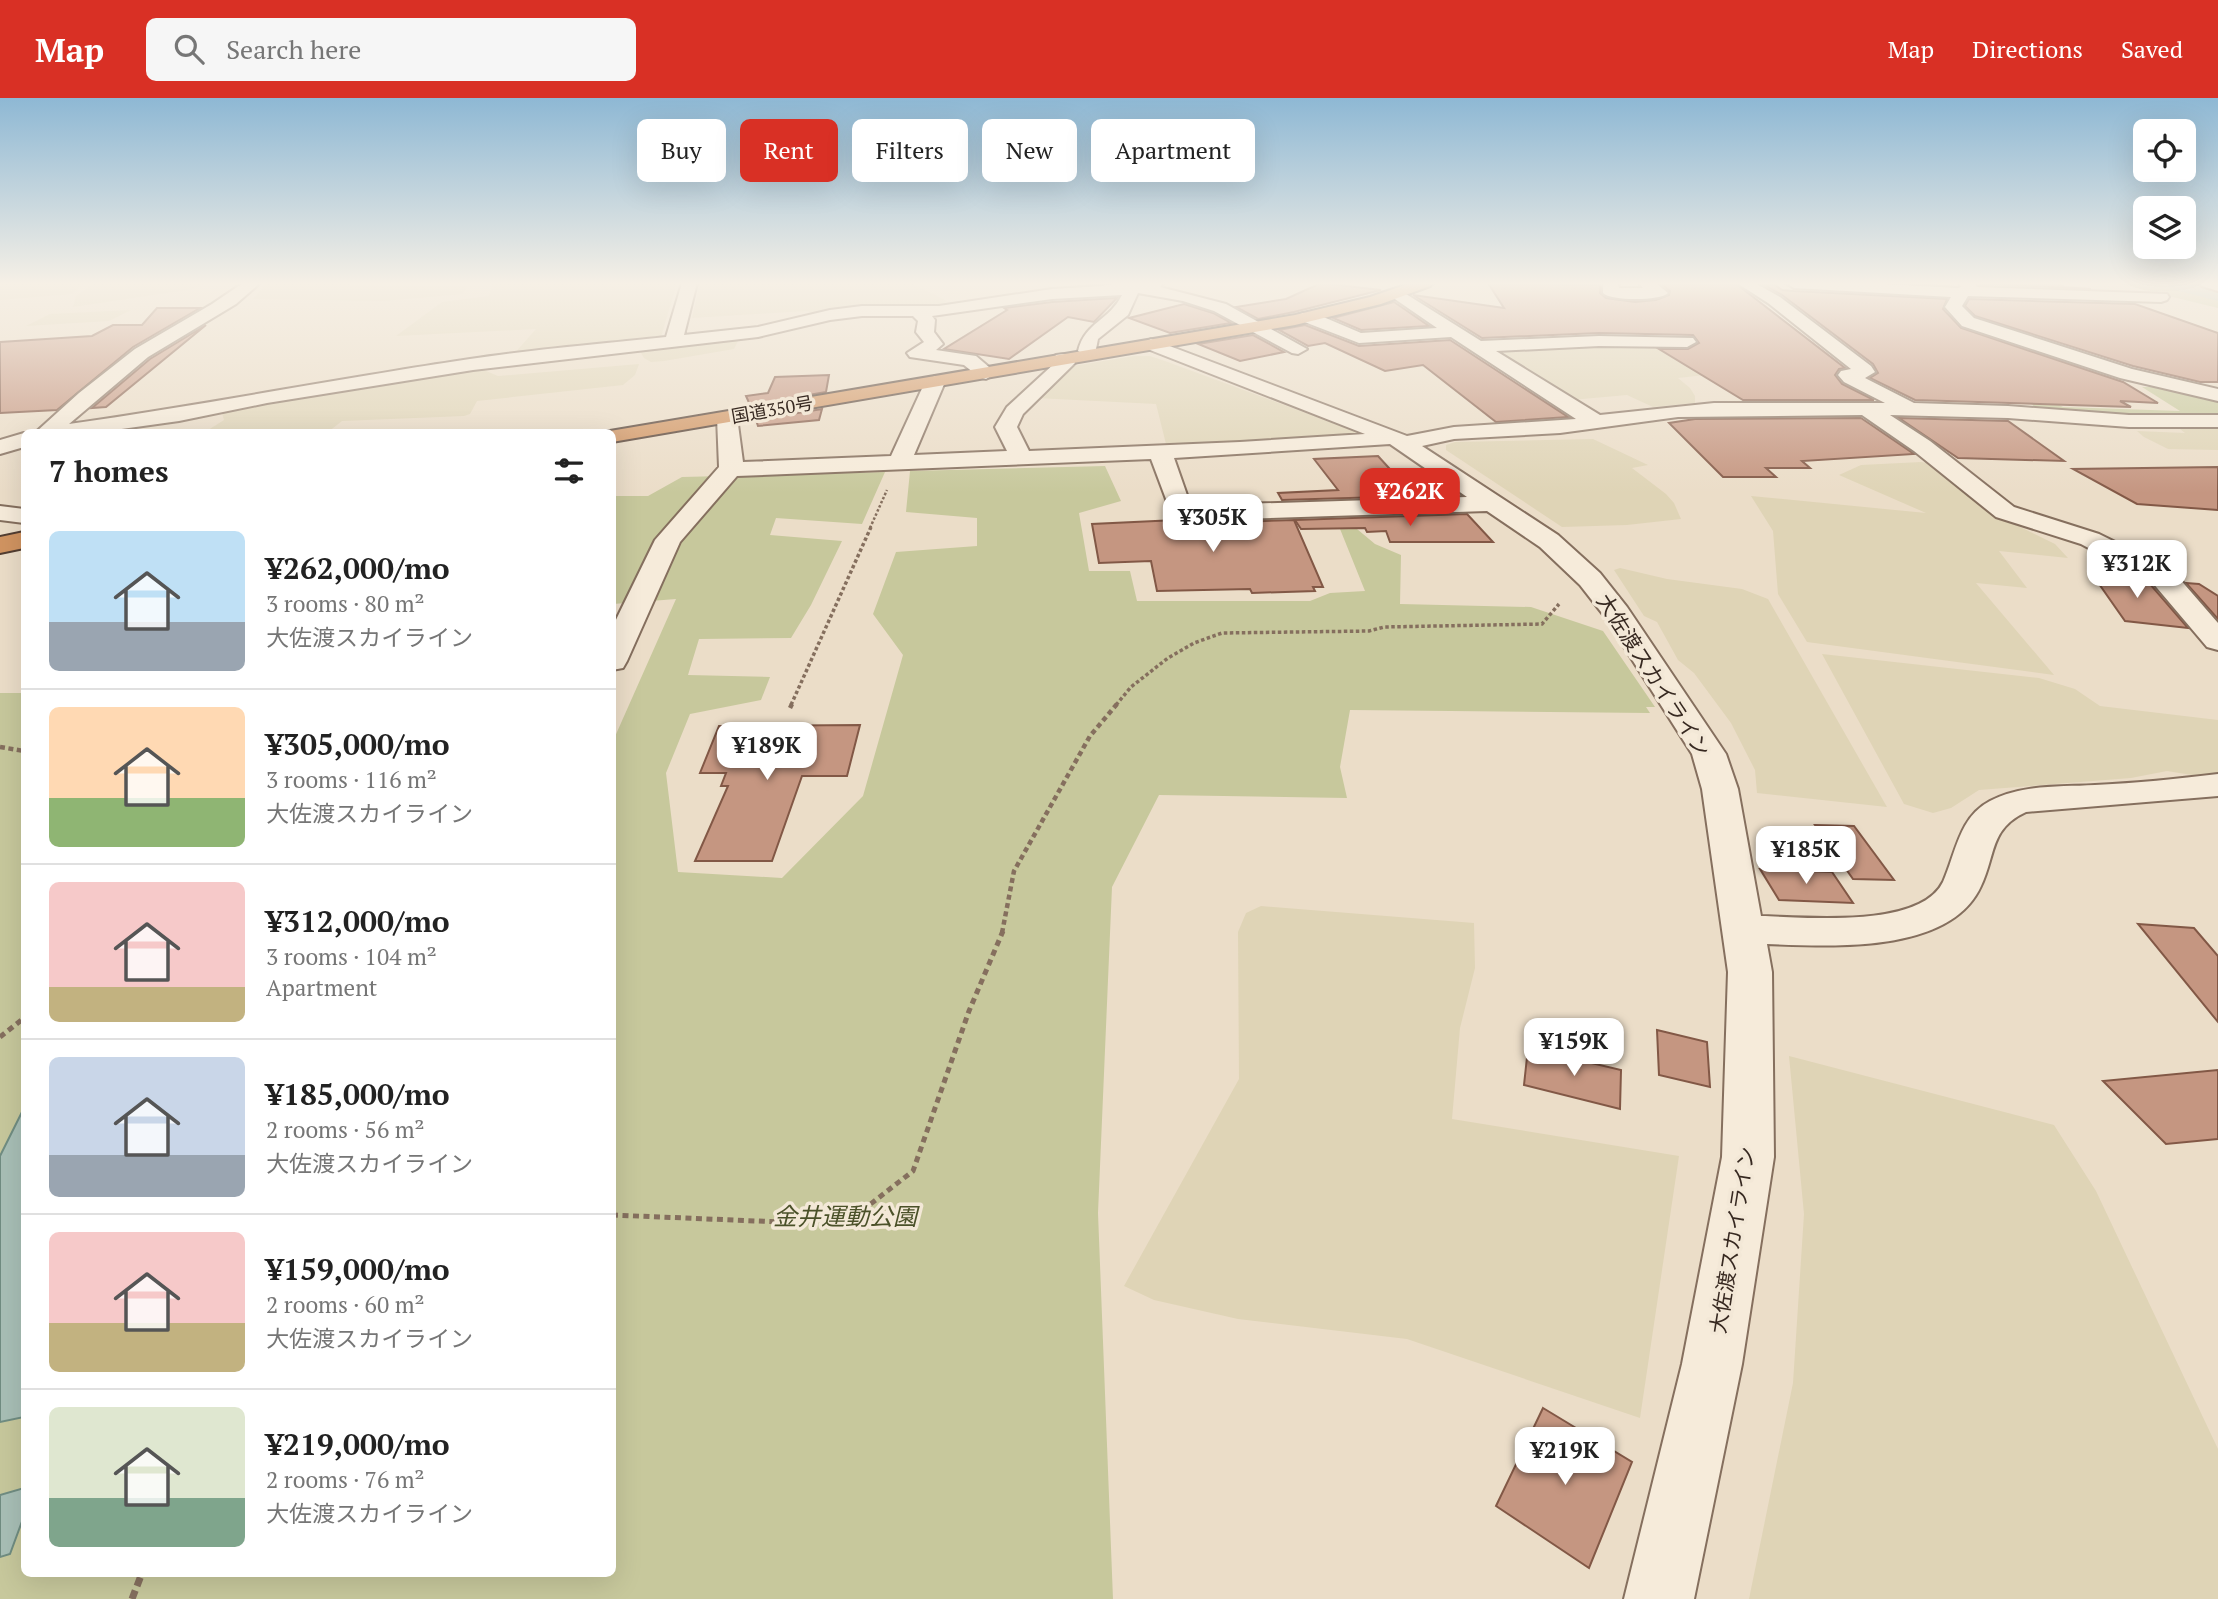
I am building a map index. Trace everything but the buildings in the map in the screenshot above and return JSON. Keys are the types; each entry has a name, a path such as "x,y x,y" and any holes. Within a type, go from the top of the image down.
{"highway":[{"name":"国道350号","path":"616,435 1102,353"},
{"path":"0,545 21,541"}],"street":[{"path":"50,429 142,353"},
{"path":"77,429 179,415 279,395 473,365 569,353"},
{"path":"916,353 969,360 986,373"},
{"name":"大佐渡スカイライン","path":"1174,353 1400,441 1549,541 1591,579 1617,613 1709,754 1720,789 1750,972 1748,1157 1712,1364 1659,1599"},
{"path":"1486,353 1596,422"},
{"path":"1842,353 1865,372 1848,375 1850,378 1914,409"},
{"path":"2063,353 2127,374 2218,395"},
{"path":"1022,458 1006,427 1014,411 1066,363 1063,359"},
{"path":"899,464 935,382"},
{"path":"1867,408 1922,446 2006,512 2090,539 2162,576 2218,641"},
{"path":"730,469 1400,441 1454,433 1596,422 1678,411 1867,408 2008,412 2130,421 2218,421"},
{"path":"616,652 668,540 730,469 732,463 727,417"},
{"path":"0,447 21,441"},
{"path":"1160,452 1178,502 1208,513 1493,503"},
{"path":"0,513 21,516"},
{"path":"1742,929 1886,929 1923,919 1946,905 1959,890 1982,828 2001,809 2030,800 2171,791 2218,785"}],"path":[{"path":"790,708 899,464"},
{"path":"616,1215 780,1222 859,1213 914,1171 969,1011 1006,924 1014,872 1090,736 1131,687 1168,658 1203,639 1222,633 1249,630 1369,631 1384,626 1542,624 1559,604"},
{"path":"0,747 21,750"},
{"path":"0,1037 21,1020"},
{"path":"132,1599 140,1577"}],"shaded area":[{"path":"641,353 710,353 651,362"},
{"path":"1496,353 1670,353 1705,375 1678,378 1690,388 1695,396 1695,403 1653,407 1627,395 1571,400"},
{"path":"1150,356 1165,361 1360,433 1220,444 1166,444 1156,404 1036,398 1073,366"},
{"path":"639,364 635,375 623,385 477,401 470,414 464,416 342,421 332,429 210,429 224,420 222,413 225,410 479,368 498,376"},
{"path":"2175,425 2218,425 2218,450 2168,449 2137,431 2185,433"},
{"path":"1593,439 1648,465 1632,468 1666,494 1674,503 1681,519 1627,525 1562,527 1446,450 1446,445 1455,442"},
{"path":"1921,462 1938,465 2000,517 2055,544 2068,558 1999,551 2027,588 1976,583 2054,675 1807,642 1778,594 1773,531 1751,496 1926,513 1839,475 1861,465"},
{"path":"1620,568 1667,579 1742,589 1768,599 1887,807 1757,793 1755,770 1731,723 1694,673 1678,660 1657,622 1644,616 1614,570"},
{"path":"1822,654 2039,678 2075,689 2100,706 2218,720 2218,774 2198,776 2167,771 2131,778 1979,790 1951,808 1933,813 1904,804"},
{"path":"1261,906 1474,923 1475,968 1460,1028 1452,1119 1679,1156 1640,1418 1407,1339 1238,1319 1154,1300 1124,1286 1239,1079 1238,932 1246,913"},
{"path":"1789,1056 2054,1125 2096,1191 2218,1449 2218,1599 1749,1599 1793,1383 1804,1214"},
{"path":"21,1114 21,1418 0,1422 0,1156"},
{"path":"21,1489 21,1524 10,1554 0,1557 0,1495"}],"green space":[{"path":"2142,387 2156,387 2218,399 2218,418 2096,416 2039,410 2022,397 2048,399 2063,407 2180,411"},
{"name":"金井運動公園","path":"1105,466 1121,501 1079,513 1089,571 1130,571 1137,601 1310,601 1330,593 1365,591 1338,524 1351,524 1375,544 1401,555 1400,604 1531,607 1603,631 1655,707 1646,707 1650,713 1350,710 1340,767 1347,798 1159,795 1112,887 1098,1213 1113,1599 0,1599 0,693 21,693 21,1577 616,1577 616,734 676,599 616,604 616,496 648,496 682,477 885,472 862,524 776,518 770,535 842,541 811,605 791,638 699,639 688,675 770,677 761,700 690,714 666,773 678,872 782,878 863,796 903,655 873,614 896,552 977,546 977,518 906,512 910,471"}]}
